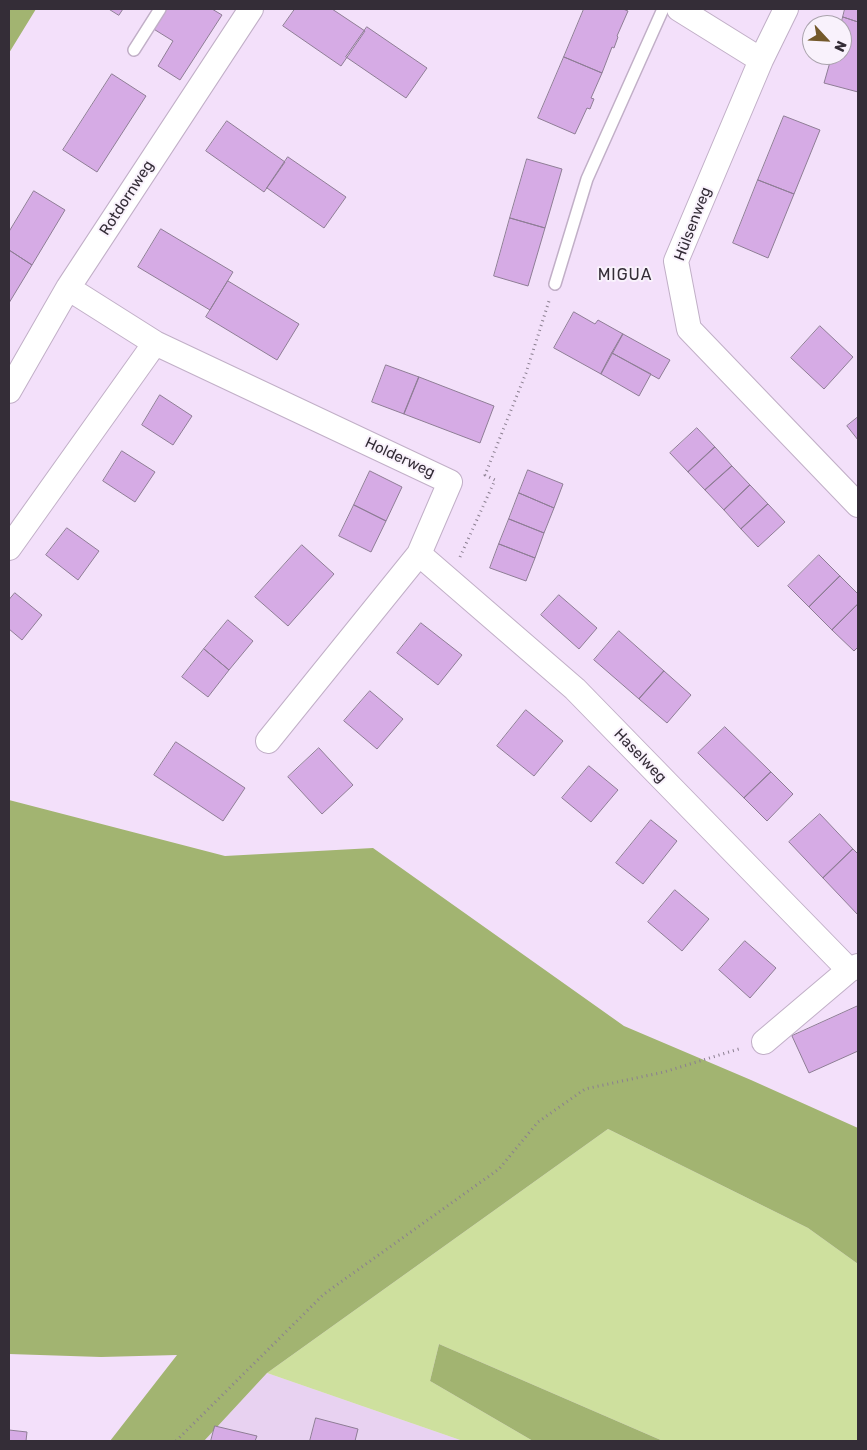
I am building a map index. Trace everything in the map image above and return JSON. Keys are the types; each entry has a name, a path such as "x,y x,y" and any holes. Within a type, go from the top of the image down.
{"street":[{"name":"Rotdornweg","path":"9,391 68,288 250,9"},
{"path":"679,9 761,60"},
{"name":"Hülsenweg","path":"786,9 761,60 676,261 689,329 858,505"},
{"name":"Holderweg","path":"68,288 155,343 450,482 420,554 268,740"},
{"path":"9,548 155,343"},
{"name":"Haselweg","path":"420,554 575,689 854,968 764,1042"}],"lane":[{"path":"134,50 160,9"},
{"path":"555,284 588,179 663,9"}],"path":[{"path":"450,580 495,480 485,475 526,373 555,284"},
{"path":"176,1441 324,1294 499,1170 538,1122 585,1089 664,1072 764,1042"}],"shaded area":[{"path":"267,1373 463,1441 204,1441"}],"green space":[{"path":"9,9 36,9 9,53"},
{"path":"9,800 225,856 373,848 624,1026 858,1128 858,1264 808,1228 608,1129 267,1373 204,1441 110,1441 177,1355 101,1357 9,1354"},
{"path":"608,1129 808,1228 858,1264 858,1441 663,1441 439,1344 430,1381 533,1441 463,1441 267,1373"},
{"path":"439,1344 663,1441 533,1441 430,1381"}],"building":[{"path":"109,9 123,9 119,15"},
{"path":"164,9 212,9 222,15 180,80 158,66 173,41 152,28"},
{"path":"295,9 332,9 365,31 341,66 283,26"},
{"path":"584,9 623,9 628,11 602,73 564,57"},
{"path":"845,9 858,9 858,22 852,20 852,15 844,15"},
{"path":"852,20 858,22 858,92 824,83 829,65 852,65"},
{"path":"367,27 427,68 406,98 346,57"},
{"path":"564,57 602,73 591,98 594,99 590,109 587,108 575,134 538,118"},
{"path":"112,74 146,96 97,172 63,150"},
{"path":"784,116 820,130 794,194 758,180"},
{"path":"227,121 285,162 264,192 206,151"},
{"path":"288,157 346,197 324,228 267,188"},
{"path":"527,159 562,169 545,228 510,218"},
{"path":"758,180 794,194 768,258 733,243"},
{"path":"34,191 65,210 32,265 9,250 9,232"},
{"path":"510,218 545,228 528,286 494,276"},
{"path":"161,229 233,272 210,310 138,267"},
{"path":"9,250 32,265 9,303"},
{"path":"228,281 299,324 277,360 206,317"},
{"path":"574,312 595,324 598,320 623,334 601,374 554,348"},
{"path":"820,326 853,357 824,389 791,358"},
{"path":"623,334 670,360 659,379 612,353"},
{"path":"612,353 651,374 639,396 601,374"},
{"path":"386,365 419,377 404,414 372,402"},
{"path":"419,377 494,406 480,443 404,414"},
{"path":"160,395 192,416 173,445 142,425"},
{"path":"858,417 858,440 847,426"},
{"path":"697,428 715,447 688,472 670,453"},
{"path":"715,447 732,466 705,490 688,472"},
{"path":"122,451 155,472 135,502 103,481"},
{"path":"732,466 750,485 724,510 705,490"},
{"path":"528,470 563,484 554,508 519,493"},
{"path":"370,471 402,487 386,521 354,505"},
{"path":"750,485 768,504 741,529 724,510"},
{"path":"519,493 554,508 544,533 509,519"},
{"path":"768,504 785,522 758,547 741,529"},
{"path":"354,505 386,521 371,552 339,536"},
{"path":"509,519 544,533 535,558 499,544"},
{"path":"67,528 99,551 78,580 46,555"},
{"path":"499,544 535,558 526,581 490,568"},
{"path":"302,545 334,574 288,626 255,597"},
{"path":"819,555 840,576 809,607 788,586"},
{"path":"840,576 858,594 858,604 832,630 809,607"},
{"path":"15,593 42,615 22,640 9,629 9,600"},
{"path":"559,595 597,628 579,649 541,615"},
{"path":"858,604 858,647 854,651 832,630"},
{"path":"228,620 253,641 229,670 204,649"},
{"path":"421,623 462,655 438,685 397,653"},
{"path":"619,631 664,671 639,699 594,660"},
{"path":"204,649 229,670 208,697 182,677"},
{"path":"664,671 691,695 667,723 639,699"},
{"path":"370,691 403,719 377,749 344,721"},
{"path":"526,710 563,741 534,776 497,746"},
{"path":"725,727 771,772 744,798 698,753"},
{"path":"176,742 245,788 223,821 154,775"},
{"path":"319,748 353,785 322,814 288,777"},
{"path":"589,766 618,790 591,822 562,798"},
{"path":"771,772 793,794 767,821 744,798"},
{"path":"820,814 853,849 823,878 789,842"},
{"path":"651,820 677,841 643,884 616,863"},
{"path":"853,849 858,854 858,915 823,878"},
{"path":"675,890 709,919 682,951 648,922"},
{"path":"745,941 776,968 750,998 719,970"},
{"path":"858,1006 858,1051 809,1073 792,1036"},
{"path":"316,1418 358,1429 355,1441 310,1441"},
{"path":"215,1426 257,1436 255,1441 211,1441"},
{"path":"9,1430 27,1432 26,1441 9,1441"}],"district":[{"name":"MIGUA","path":"625,275"}]}
